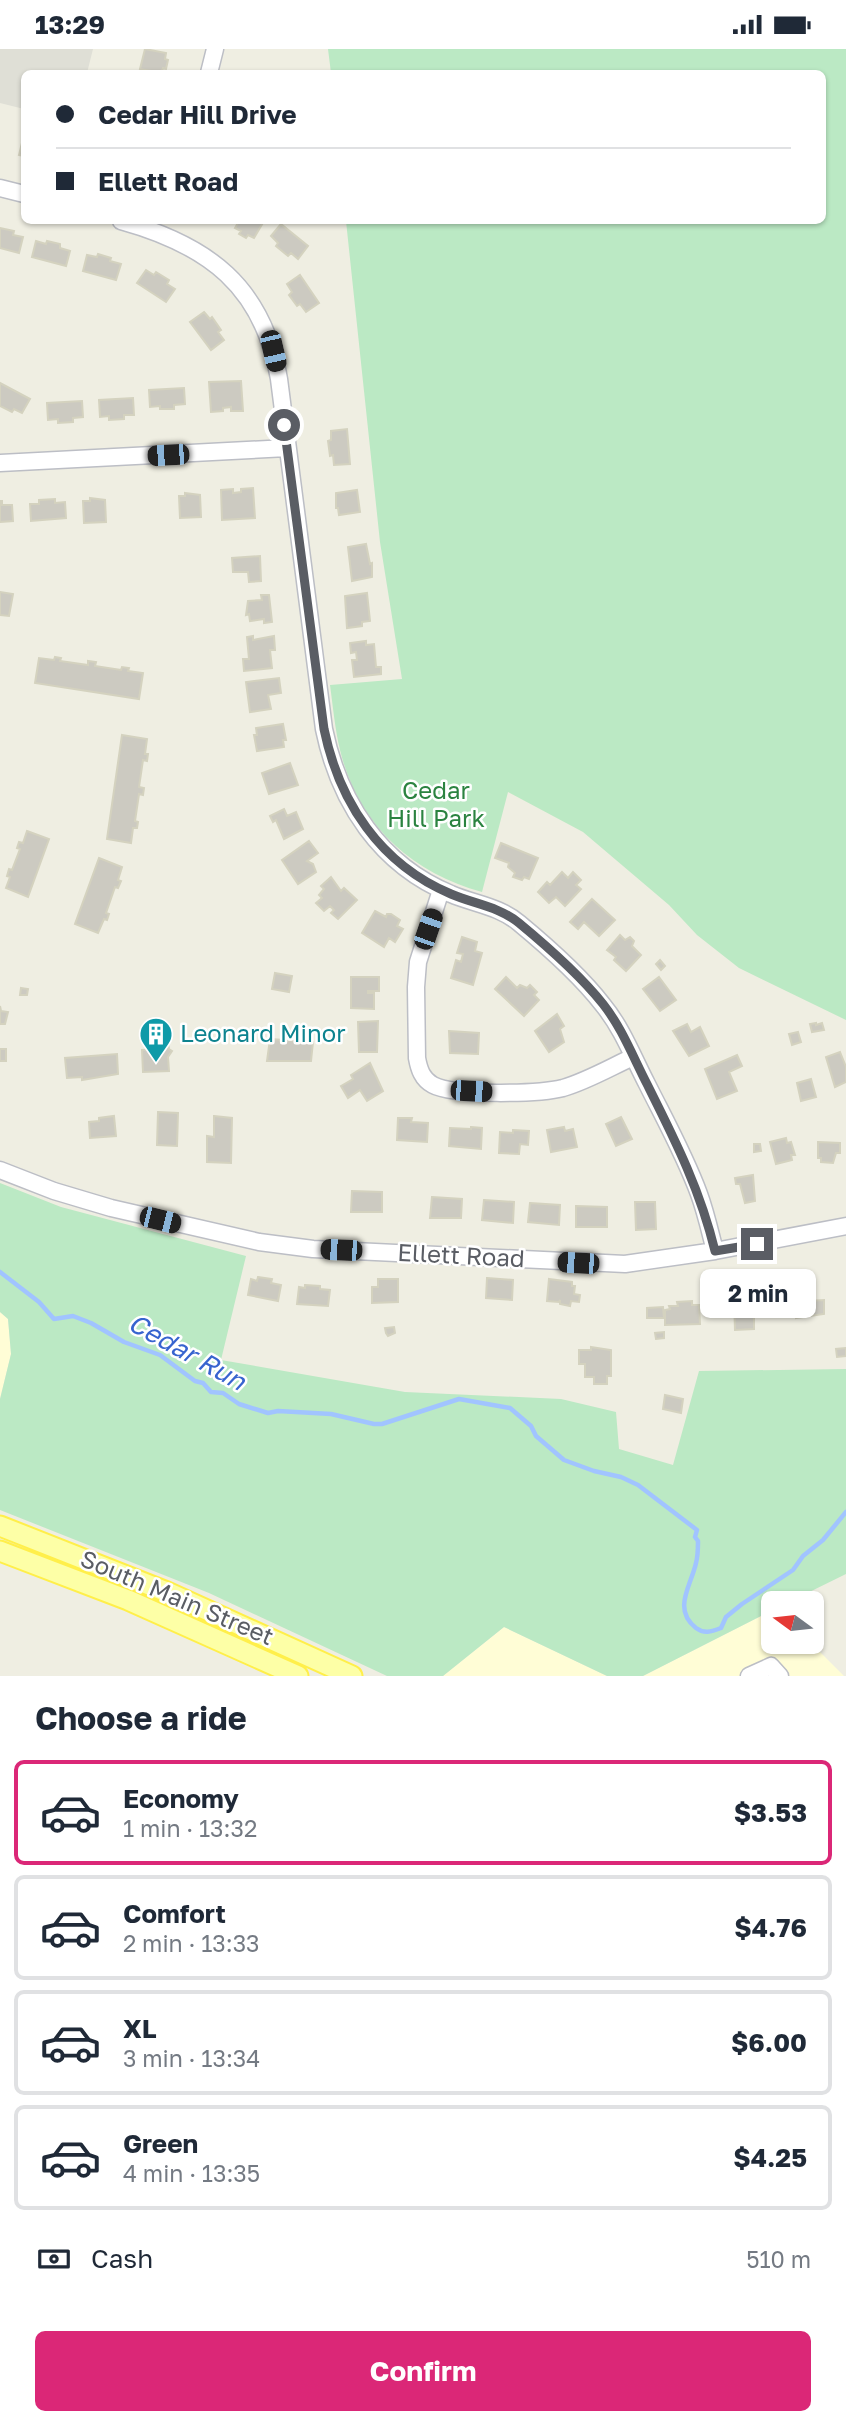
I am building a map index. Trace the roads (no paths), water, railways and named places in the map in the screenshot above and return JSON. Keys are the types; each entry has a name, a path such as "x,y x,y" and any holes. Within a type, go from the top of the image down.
{"main road":[{"name":"South Main Street","path":"0,1526 263,1634 352,1676"},
{"name":"South Main Street","path":"0,1551 128,1600 298,1676"},
{"path":"252,1654 263,1634"}],"street":[{"path":"210,70 215,49"},
{"path":"0,188 21,193"},
{"path":"142,224 170,228 221,267 259,315 269,337 276,365 324,729 336,775 355,812 376,842 409,872 441,890 494,908 521,925 586,984 603,1004 621,1031 699,1193 715,1251"},
{"path":"0,463 287,448"},
{"path":"441,890 421,949 416,975 417,1058 419,1068 429,1083 445,1089 541,1092 570,1086 633,1057"},
{"name":"Ellett Road","path":"0,1170 54,1191 111,1208 258,1242 292,1247 604,1264 642,1262 715,1251 846,1226"},
{"path":"749,1676 771,1666 780,1676"}],"waterway":[{"name":"Cedar Run","path":"0,1272 39,1302 54,1319 73,1316 91,1323 124,1342 160,1355 195,1381 203,1383 211,1392 223,1393 239,1404 268,1413 278,1411 331,1414 382,1424 459,1399 510,1408 531,1426 536,1436 564,1460 621,1477 638,1485 697,1530 697,1558 684,1605 689,1621 702,1631 721,1628 726,1617 742,1604 793,1570 846,1512"}],"place":[{"name":"Leonard Minor","path":"156,1064"}],"park label":[{"name":"Cedar Hill Park","path":"436,805"}]}
